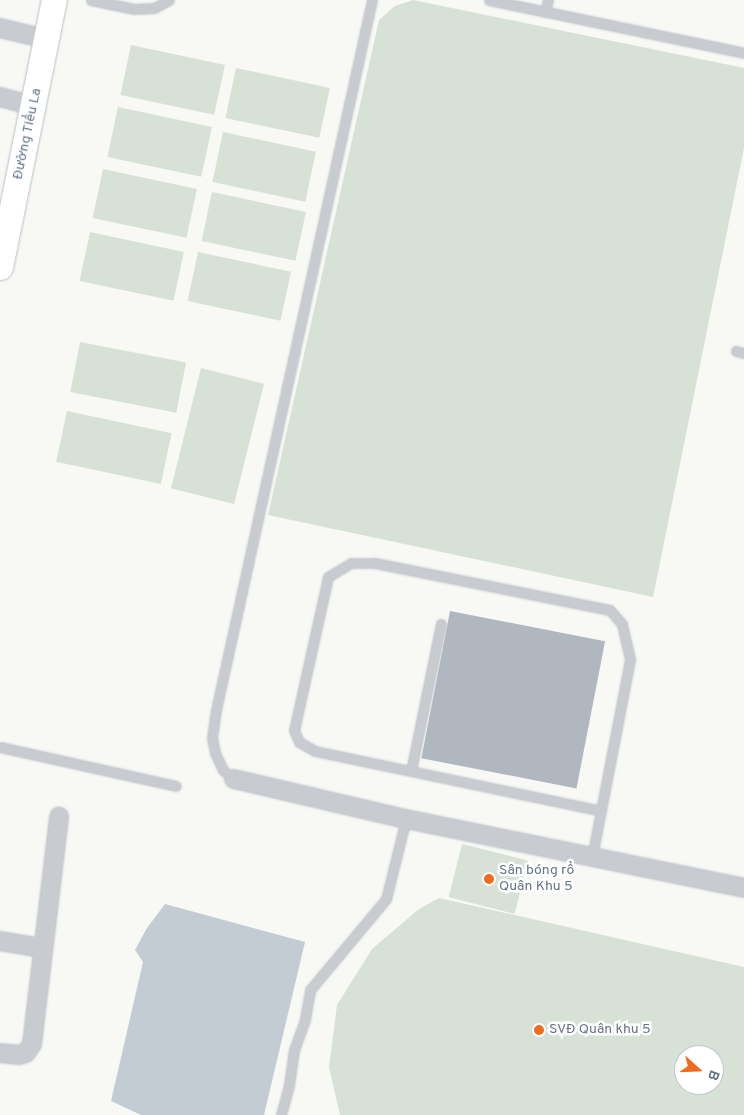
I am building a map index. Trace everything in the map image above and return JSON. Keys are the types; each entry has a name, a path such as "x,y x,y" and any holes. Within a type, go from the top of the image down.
{"main road":[{"name":"Đường Tiểu La","path":"0,268 54,0"}],"street":[{"path":"0,28 46,39"},
{"path":"0,97 34,106"},
{"path":"234,779 406,819 744,888"},
{"path":"0,1053 19,1056 26,1053 32,1044 59,817"},
{"path":"0,941 42,948"}],"lane":[{"path":"91,0 134,9 154,8 169,0"},
{"path":"234,779 224,770 215,753 212,738 216,710 372,0"},
{"path":"489,0 744,53"},
{"path":"545,12 548,0"},
{"path":"592,856 601,811 630,659 622,624 610,610 374,563 351,563 328,577 294,730 299,742 315,751 601,811"},
{"path":"410,771 441,624"},
{"path":"0,747 176,786"},
{"path":"281,1115 289,1085 294,1050 305,1019 310,990 386,899 406,819"}],"shaded area":[{"path":"413,0 744,68 744,148 653,597 268,515 379,20 395,6"},
{"path":"131,45 225,65 214,115 120,95"},
{"path":"236,68 330,88 319,138 225,118"},
{"path":"118,107 212,127 201,177 107,157"},
{"path":"223,132 316,152 305,202 212,182"},
{"path":"103,169 197,189 187,238 93,218"},
{"path":"212,192 306,212 296,261 202,241"},
{"path":"90,232 184,252 174,301 80,281"},
{"path":"198,252 291,272 281,321 188,301"},
{"path":"80,342 186,363 176,413 70,392"},
{"path":"201,368 264,384 234,504 171,488"},
{"path":"67,411 172,433 161,484 56,462"},
{"name":"Sân bóng rổ Quân Khu 5","path":"462,844 528,860 515,914 449,897"},
{"name":"SVĐ Quân khu 5","path":"439,898 744,967 744,1115 340,1115 329,1067 337,1005 372,949 419,909"},
{"path":"165,904 305,942 264,1115 141,1115 111,1101 143,962 135,950 147,928"}],"building":[{"path":"450,611 605,641 576,788 421,758"}],"place":[{"name":"Sân bóng rổ Quân Khu 5","path":"489,879"},
{"name":"SVĐ Quân khu 5","path":"539,1030"}]}
